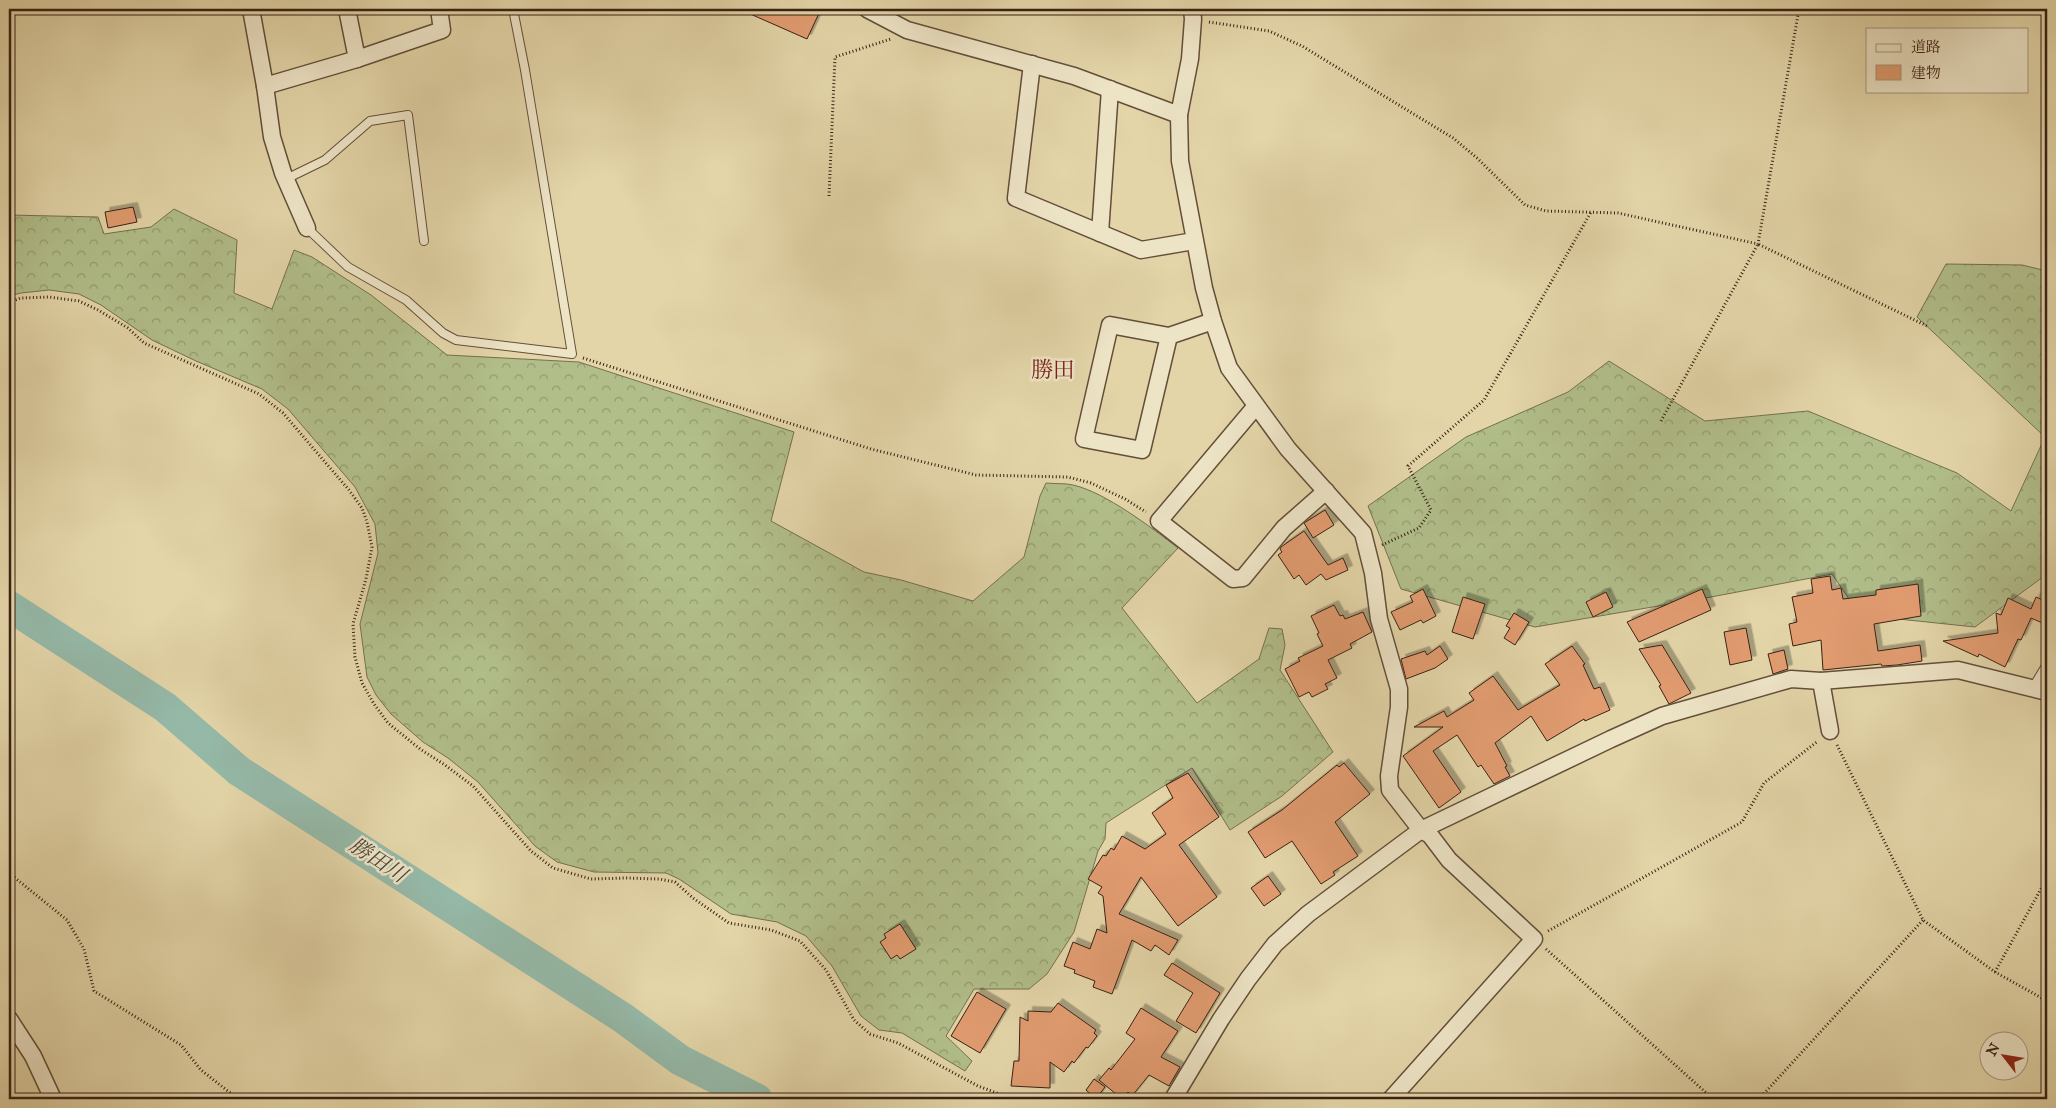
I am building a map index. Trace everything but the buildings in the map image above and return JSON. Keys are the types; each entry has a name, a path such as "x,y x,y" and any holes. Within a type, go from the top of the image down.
{"street":[{"path":"251,9 272,137 286,179 307,228"},
{"path":"347,9 356,59"},
{"path":"265,86 356,59 442,30 439,9"},
{"path":"867,9 907,30 1032,64 1179,115"},
{"path":"1192,14 1190,59 1179,115 1180,161 1194,241 1213,322 1229,368 1288,449 1363,533 1379,619 1399,689 1399,707 1389,776 1390,790 1421,830 1430,835 1449,860 1534,939 1391,1099"},
{"path":"1032,64 1016,198 1142,250 1194,241"},
{"path":"1100,233 1110,90"},
{"path":"1169,336 1142,450 1084,439 1110,325 1169,336 1213,322"},
{"path":"1256,406 1159,521 1233,580 1243,578 1284,528 1326,491"},
{"path":"1173,1099 1221,1019 1248,979 1275,944 1308,914 1421,830 1662,716 1790,680 1821,681 1958,670 2040,691"},
{"path":"1821,681 1830,731"},
{"path":"9,1019 33,1056 53,1099"}],"lane":[{"path":"307,228 348,268 406,300 443,334 456,340 572,354 526,70 513,9"},
{"path":"286,179 325,160 370,121 408,115 424,241"},
{"path":"2040,691 2047,664"}],"path":[{"path":"1661,421 1758,244 1799,9"},
{"path":"1192,14 1269,31 1302,46 1453,138 1477,158 1509,192 1525,205 1546,211 1618,213 1758,244 1927,326"},
{"path":"829,196 835,58 844,53 916,32"},
{"path":"1368,552 1419,528 1431,510 1408,466 1484,400 1591,212"},
{"path":"9,302 22,298 49,297 79,301 128,328 144,343 259,394 284,412 349,490 362,508 367,522 372,547 366,579 353,624 355,657 362,683 388,722 420,749 472,786 530,851 553,868 591,879 659,879 675,882 693,898 729,923 770,930 800,941 826,970 854,1020 870,1034 898,1043 978,1086 1013,1099"},
{"path":"572,354 871,449 976,475 1068,477 1091,483 1125,499 1159,521"},
{"path":"1713,1099 1534,939 1742,822 1764,783 1830,731 1923,920 1995,972 2047,1001"},
{"path":"9,873 67,920 84,949 94,991 181,1045 201,1070 238,1099"},
{"path":"1995,972 2047,878"},
{"path":"1759,1099 1923,920"}],"green space":[{"path":"174,209 237,240 234,293 272,309 294,250 312,257 371,295 447,355 579,362 794,432 771,521 864,572 901,580 973,601 1024,557 1040,496 1046,483 1073,485 1099,495 1128,512 1178,548 1122,608 1197,703 1259,659 1269,628 1282,629 1285,645 1280,670 1333,752 1282,796 1230,830 1192,768 1106,823 1105,839 1098,851 1074,932 1047,974 1029,989 974,989 946,1036 972,1061 965,1071 902,1033 879,1030 861,1016 832,966 806,936 777,922 731,914 679,879 666,873 594,872 557,862 535,846 478,782 448,758 423,742 391,714 376,695 367,677 360,624 378,553 375,524 355,487 288,409 262,389 152,340 101,305 79,294 49,290 9,296 9,215 98,217 104,234 151,227"},
{"path":"1946,264 2022,265 2047,271 2047,574 1975,627 1860,615 1832,574 1535,627 1401,589 1368,506 1466,437 1568,392 1609,361 1705,421 1808,411 1957,473 2011,511 2045,437 1917,317"}],"waterway":[{"name":"勝田川","path":"9,606 165,707 239,771 623,1018 680,1060 757,1099"}],"district":[{"name":"勝田","path":"1053,369"}]}
